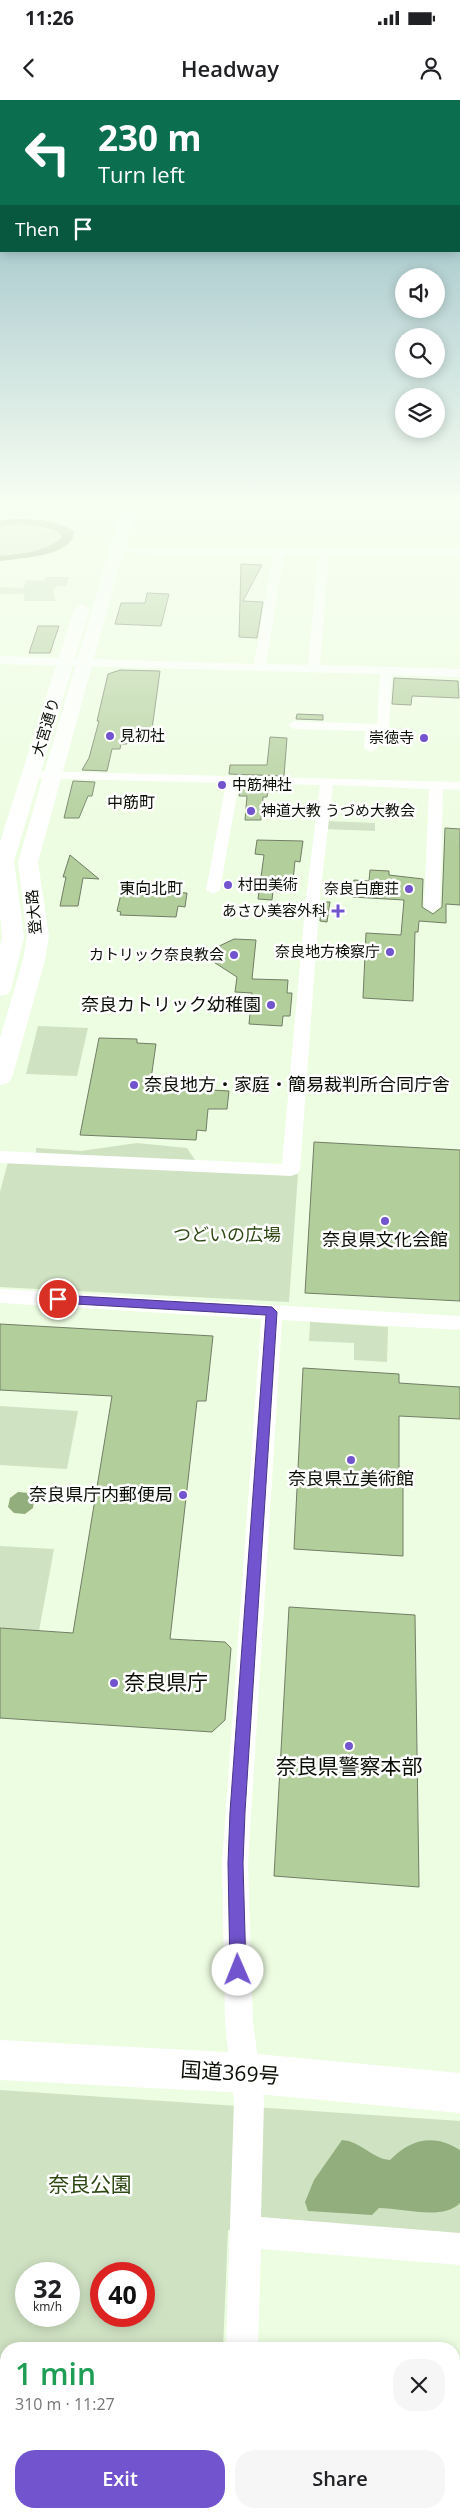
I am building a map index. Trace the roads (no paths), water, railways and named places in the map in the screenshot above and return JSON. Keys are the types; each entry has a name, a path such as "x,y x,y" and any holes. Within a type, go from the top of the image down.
{"highway":[{"name":"大宮通り","path":"32,775 78,619"},
{"name":"大宮通り","path":"51,775 86,662 96,619"},
{"name":"登大路","path":"0,989 13,937 4,862 32,775"},
{"name":"登大路","path":"0,1078 34,960 38,936 28,862 51,775"},
{"path":"9,959 34,960"},
{"name":"国道369号","path":"0,2060 245,2073 460,2093"}],"street":[{"path":"259,667 267,619"},
{"path":"314,668 318,619"},
{"path":"0,660 460,673"},
{"path":"294,725 382,728 386,671"},
{"path":"371,748 372,728"},
{"path":"32,775 326,781 460,786"},
{"path":"213,890 233,779"},
{"path":"0,1157 292,1170 313,897 326,781"},
{"path":"432,907 436,786"},
{"path":"0,1296 460,1322"},
{"path":"242,2342 247,2232 249,2101 239,2023 235,1863 272,1312"},
{"path":"247,2232 460,2249"}],"place":[{"name":"見初社","path":"110,736"},
{"name":"崇徳寺","path":"424,738"},
{"name":"中筋神社","path":"222,785"},
{"name":"神道大教 うづめ大教会","path":"251,811"},
{"name":"村田美術","path":"228,885"},
{"name":"奈良白鹿荘","path":"409,889"},
{"name":"あさひ美容外科","path":"338,911"},
{"name":"奈良地方検察庁","path":"390,952"},
{"name":"カトリック奈良教会","path":"234,955"},
{"name":"奈良カトリック幼稚園","path":"271,1005"},
{"name":"奈良地方・家庭・簡易裁判所合同庁舎","path":"134,1085"},
{"name":"奈良県文化会館","path":"385,1221"},
{"name":"奈良県立美術館","path":"351,1460"},
{"name":"奈良県庁内郵便局","path":"183,1495"},
{"name":"奈良県庁","path":"114,1683"},
{"name":"奈良県警察本部","path":"349,1746"}],"district":[{"name":"中筋町","path":"131,802"},
{"name":"東向北町","path":"151,888"}],"park label":[{"name":"つどいの広場","path":"227,1235"},
{"name":"奈良公園","path":"90,2185"}]}
